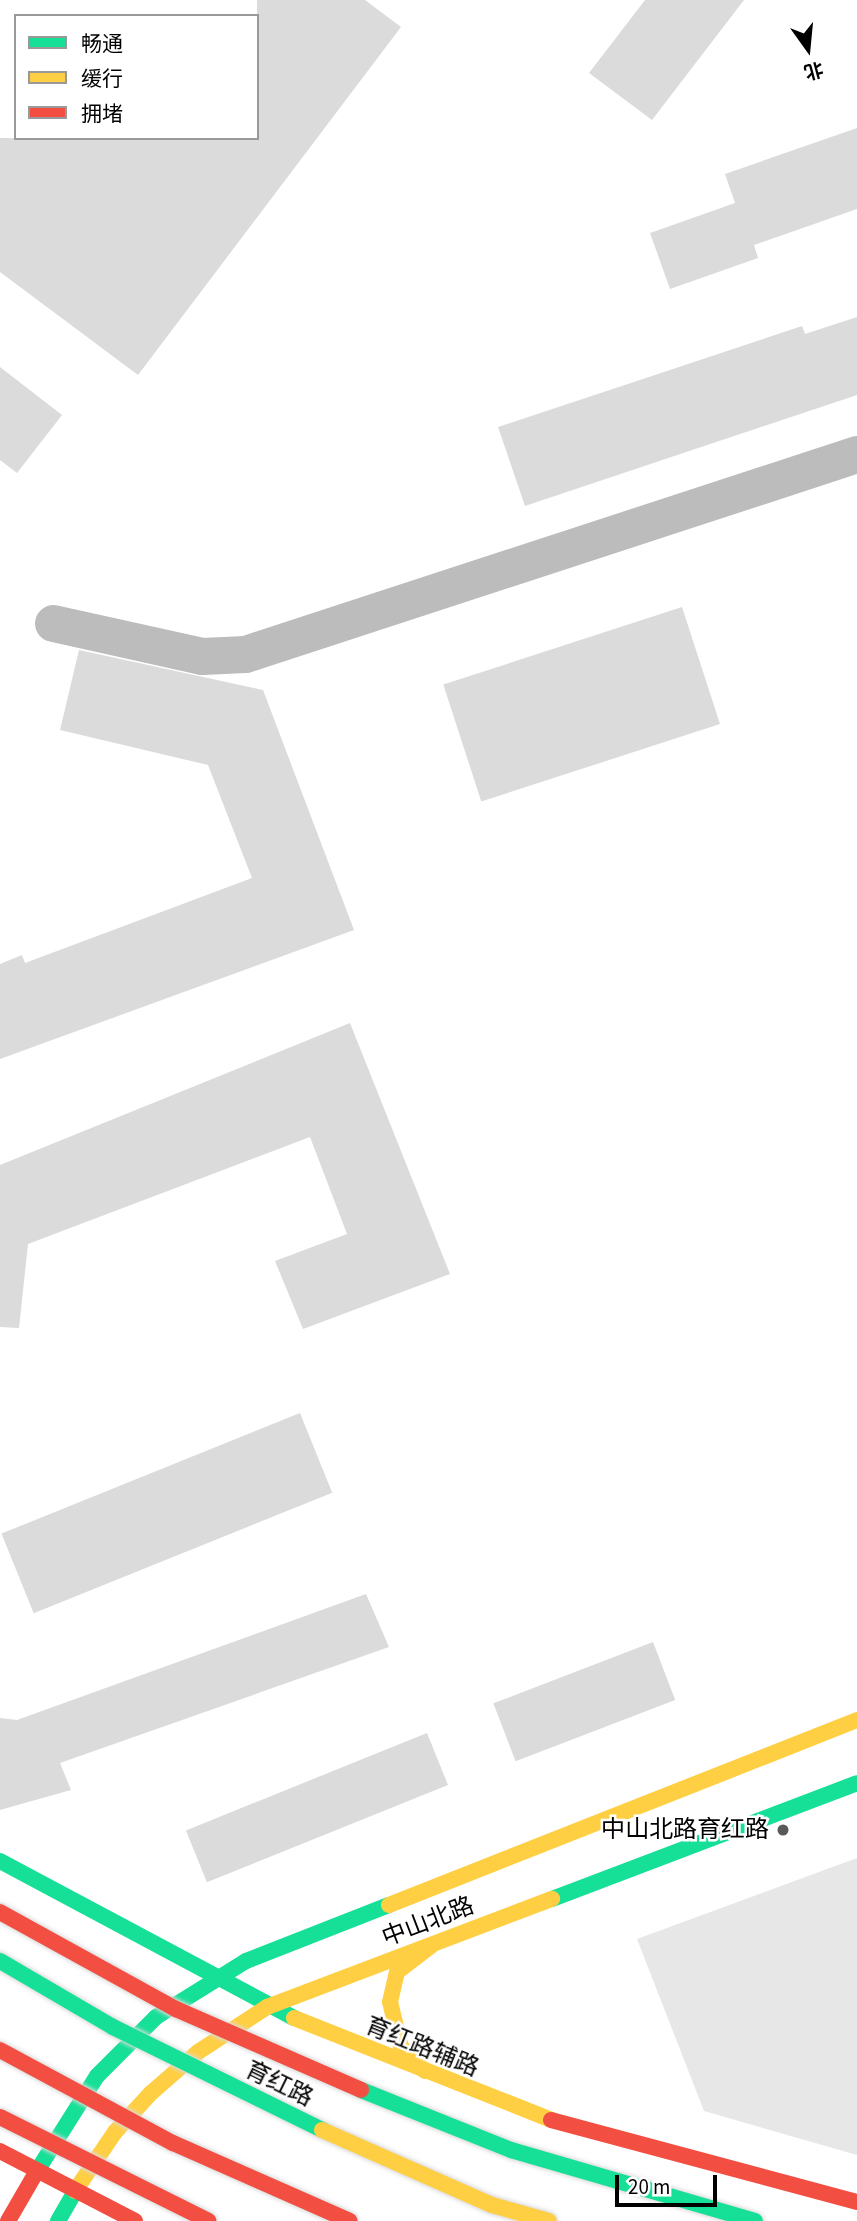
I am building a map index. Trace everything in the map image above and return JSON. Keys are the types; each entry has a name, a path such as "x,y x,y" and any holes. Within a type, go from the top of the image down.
{"main road":[{"name":"中山北路","path":"8,2221 96,2076 156,2017 214,1979 289,1943 857,1720"},
{"name":"中山北路","path":"58,2221 115,2132 198,2052 267,2007 857,1783"},
{"name":"育红路辅路","path":"0,1861 267,2007 432,2077 530,2114 857,2202"},
{"path":"0,1913 176,2009 340,2082 512,2150 755,2221"},
{"path":"432,2077 401,2047 390,2002 397,1972 411,1956 434,1944"},
{"name":"育红路","path":"0,1961 113,2027 377,2158 492,2205 549,2221"},
{"path":"138,2064 158,2017 214,1979"},
{"path":"0,2050 173,2143 349,2221"},
{"path":"132,2085 129,2112 115,2132 162,2219"},
{"path":"0,2117 209,2221"},
{"path":"0,2151 135,2221"}],"street":[{"path":"53,623 202,656 245,654 857,454"}],"shaded area":[{"path":"857,1858 857,2155 704,2111 637,1939"}],"building":[{"path":"257,0 365,0 401,27 138,375 0,272 0,138 259,140"},
{"path":"645,0 744,0 652,120 589,73"},
{"path":"857,128 857,209 754,245 758,258 670,289 650,233 735,203 725,174"},
{"path":"857,317 857,395 525,506 498,427 802,326 805,334"},
{"path":"0,367 62,415 17,473 0,460"},
{"path":"682,607 720,724 481,802 443,685"},
{"path":"79,650 263,690 354,930 0,1059 0,964 22,955 25,963 252,878 208,765 60,730"},
{"path":"350,1023 450,1274 303,1329 275,1261 347,1234 310,1137 28,1244 19,1328 0,1327 0,1165"},
{"path":"300,1413 332,1493 34,1613 1,1534"},
{"path":"366,1594 389,1647 60,1763 71,1790 0,1810 0,1718 17,1720"},
{"path":"653,1642 675,1700 516,1761 493,1703"},
{"path":"427,1733 448,1785 207,1882 186,1830"}],"traffic: fast":[{"path":"552,1899 857,1783"},
{"path":"0,1861 294,2018"},
{"path":"37,2171 97,2076 156,2017 246,1961 389,1905"},
{"path":"0,1961 113,2027 322,2130"},
{"path":"361,2090 511,2150 755,2221"},
{"path":"58,2221 75,2191"}],"traffic: slow":[{"path":"389,1905 857,1720"},
{"path":"75,2191 115,2132 151,2093 198,2052 267,2007 552,1899"},
{"path":"425,2071 401,2047 390,2002 397,1972 432,1945"},
{"path":"294,2018 551,2120"},
{"path":"322,2130 492,2205 549,2221"}],"traffic: jam":[{"path":"0,1912 176,2009 361,2090"},
{"path":"0,2050 173,2143 350,2221"},
{"path":"0,2117 209,2221"},
{"path":"551,2120 857,2202"},
{"path":"0,2151 135,2221"},
{"path":"8,2221 37,2171"}],"place":[{"name":"中山北路育红路","path":"783,1830"}]}
